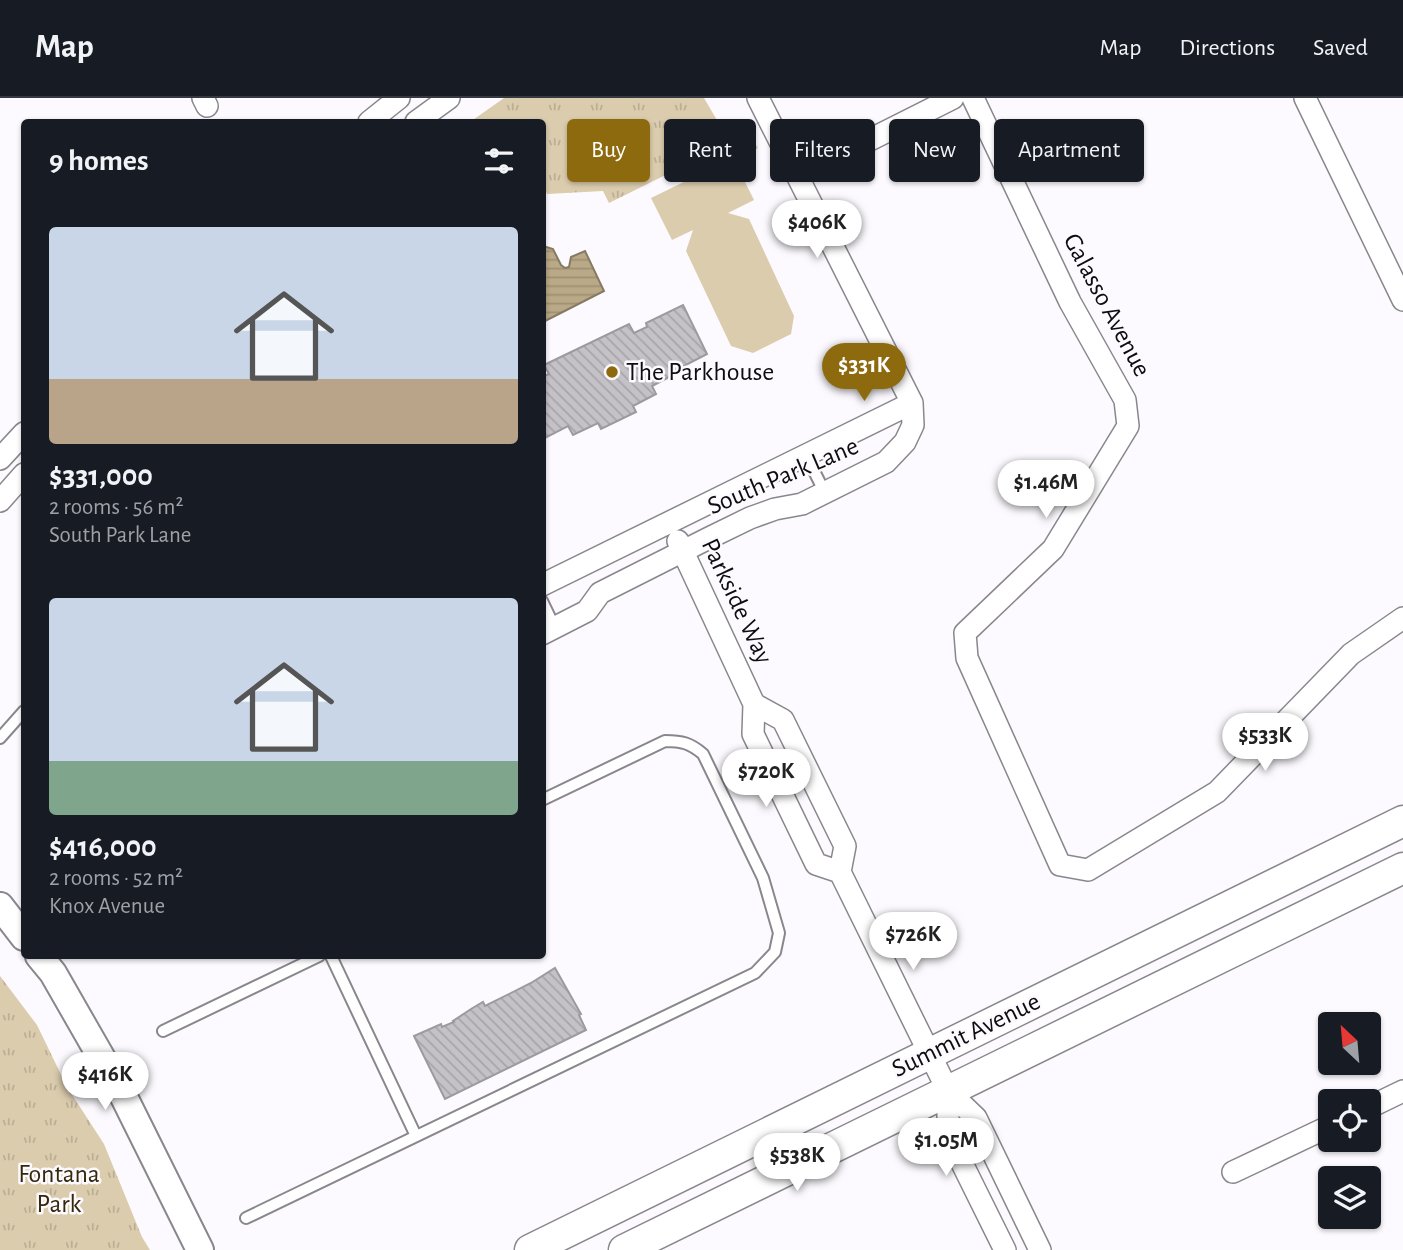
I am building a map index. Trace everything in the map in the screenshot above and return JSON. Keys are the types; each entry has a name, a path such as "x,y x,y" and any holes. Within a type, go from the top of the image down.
{"main road":[{"name":"Summit Avenue","path":"530,1250 1403,821"},
{"name":"Summit Avenue","path":"624,1250 1403,868"}],"street":[{"path":"373,119 400,98"},
{"path":"420,119 448,98"},
{"path":"758,98 770,121"},
{"path":"875,137 953,98"},
{"name":"Galasso Avenue","path":"973,98 1070,302 1125,400 1128,426 1053,549 965,633 967,658 1060,865 1088,870 1217,792 1350,654 1403,618"},
{"path":"1305,98 1403,300"},
{"path":"801,182 912,403"},
{"name":"South Park Lane","path":"546,583 912,403 914,425 905,442 886,462 802,504 775,509 750,518 600,593 587,611 549,631"},
{"path":"0,459 21,440"},
{"path":"0,501 21,477"},
{"name":"Parkside Way","path":"668,523 684,551 754,704 753,734 816,864 840,872"},
{"name":"Parkside Way","path":"754,704 783,720 845,846 840,872 948,1091 976,1118 1041,1250"},
{"path":"0,906 21,933"},
{"path":"41,959 53,974 124,1097 201,1250"},
{"name":"Parkside Way","path":"948,1091 948,1135 1005,1250"},
{"path":"1381,1102 1403,1091"},
{"path":"1233,1172 1318,1132"}],"lane":[{"path":"806,456 825,493"},
{"path":"0,738 21,716"},
{"path":"246,1219 755,972 775,952 779,933 763,878 702,754 693,746 682,741 665,741 546,798"},
{"path":"163,1031 313,959"},
{"path":"332,959 416,1136"}],"green space":[{"path":"504,98 704,98 716,119 664,119 664,176 609,203 603,191 547,194 546,119 474,119"},
{"path":"684,182 745,182 754,200 728,213 749,219 794,316 791,334 753,353 731,346 686,251 693,230 672,240 651,198"},
{"name":"Fontana Park","path":"0,976 37,1025 67,1087 104,1144 142,1237 150,1250 0,1250"}],"shaded area":[{"path":"546,247 553,249 565,268 569,267 571,257 585,251 604,291 546,320"}],"building":[{"name":"The Parkhouse","path":"683,305 707,354 652,386 656,394 633,406 636,412 601,429 598,423 573,435 568,426 546,437 546,375 549,374 546,364 629,324 634,333 647,327 646,323"},
{"path":"555,968 581,1014 579,1015 586,1030 445,1099 414,1036 441,1024 442,1027 454,1022 483,1002 485,1006"}],"place":[{"name":"The Parkhouse","path":"612,372"}]}
